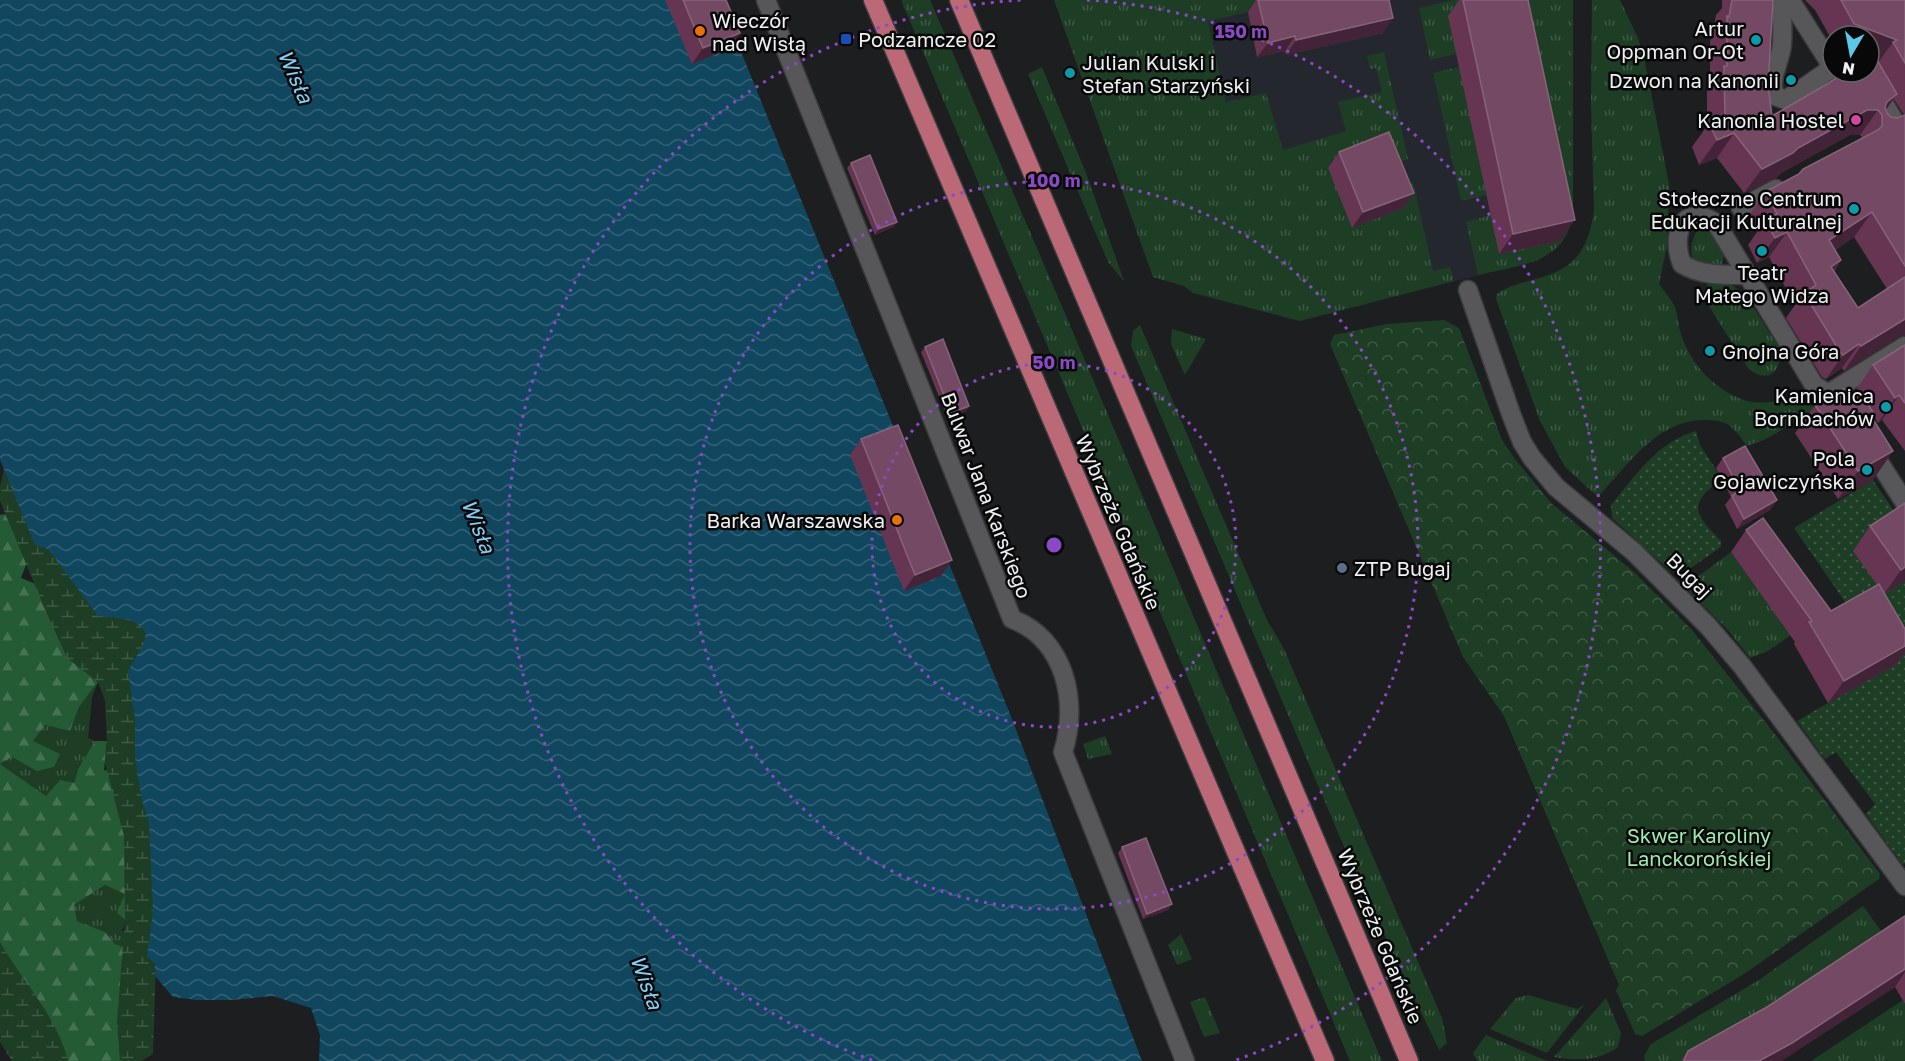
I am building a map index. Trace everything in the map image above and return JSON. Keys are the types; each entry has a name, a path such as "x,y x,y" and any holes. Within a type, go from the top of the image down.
{"main road":[{"name":"Wybrzeże Gdańskie","path":"873,0 1325,1061"},
{"name":"Wybrzeże Gdańskie","path":"959,0 1409,1061"}],"street":[{"name":"Bulwar Jana Karskiego","path":"766,0 1012,619 1031,629 1043,640 1061,667 1070,700 1071,719 1063,752 1185,1061"},
{"path":"1781,0 1782,46 1773,79 1775,96 1786,100 1821,76"},
{"path":"1790,0 1821,50"},
{"path":"1872,84 1905,139"},
{"path":"1879,132 1896,123"},
{"path":"1742,208 1786,183"},
{"path":"1747,275 1814,385 1841,402 1905,503"},
{"name":"Bugaj","path":"1468,290 1510,414 1532,458 1557,487 1634,552 1708,626 1742,666 1905,886"},
{"path":"1828,394 1905,346"}],"shaded area":[{"path":"1090,0 1573,0 1573,214 1568,233 1559,247 1538,260 1300,321"}],"green space":[{"path":"901,0 930,0 1382,1061 1350,1061"},
{"path":"1054,0 1320,0 1275,6 1208,21 1226,102 1266,93 1283,150 1346,131 1338,102 1382,92 1376,68 1370,69 1367,56 1384,52 1408,159 1386,167 1395,188 1413,182 1433,271 1450,267 1454,281 1300,321 1193,293 1184,286 1153,277"},
{"path":"1454,0 1469,0 1456,54 1430,60 1419,8"},
{"path":"1502,0 1573,0 1573,214 1568,231 1560,244 1550,253 1524,265 1478,275 1466,222 1491,215"},
{"path":"1592,0 1620,0 1638,38 1645,62 1669,184 1667,246 1659,284 1675,307 1681,334 1692,357 1708,377 1728,393 1759,403 1807,399 1816,410 1766,439 1747,446 1725,423 1702,420 1685,423 1656,437 1643,448 1598,497 1565,467 1540,421 1496,299 1497,294 1505,289 1546,276 1568,265 1582,250 1591,227 1594,212 1591,103"},
{"path":"1042,67 1086,173 1124,281 1108,262 1028,74"},
{"path":"1459,67 1487,195 1461,201 1433,73"},
{"path":"1698,229 1711,231 1724,256 1721,266 1705,264 1693,259 1692,244"},
{"path":"1709,282 1727,282 1745,294 1778,346 1779,362 1773,373 1762,376 1748,368 1705,300 1704,290"},
{"name":"Skwer Karoliny Lanckorońskiej","path":"1444,320 1459,328 1502,440 1515,459 1551,503 1634,572 1692,630 1774,733 1880,874 1879,879 1747,972 1642,1036 1635,1034 1616,990 1619,985 1504,716 1463,657 1330,344 1334,335 1387,324"},
{"path":"1140,325 1267,620 1284,649 1442,1018 1447,1043 1439,1050 1354,870 1131,346 1133,331"},
{"path":"1172,329 1206,339 1185,375 1171,344"},
{"path":"1696,431 1700,445 1722,479 1703,496 1698,510 1705,524 1721,541 1721,547 1685,572 1670,571 1612,518 1611,505 1658,452 1682,436"},
{"path":"4,470 23,513 154,608 156,963 153,1054 141,1061 120,1061 117,1022 125,919 124,836 105,763 107,741 105,701 98,682 67,658 44,607 0,501 0,486"},
{"path":"1873,480 1900,520 1905,581 1905,863 1903,865 1866,814 1875,804 1836,752 1825,759 1797,721 1828,703 1852,612 1794,528"},
{"path":"5,514 29,557 21,578 38,585 77,665 98,682 79,707 70,731 45,725 33,741 60,754 54,767 37,771 12,757 0,764 0,515"},
{"path":"1731,552 1791,635 1768,651 1750,658 1728,630 1689,591 1688,584"},
{"path":"98,682 92,698 88,738 95,741 78,769 74,783 46,796 0,764 12,757 37,770 32,741 45,725 70,731 79,707"},
{"path":"1105,736 1112,754 1088,759 1083,744"},
{"path":"95,741 107,741 104,770 125,773 126,920 117,913 125,894 105,885 74,905 77,921 105,932 115,944 138,952 141,1061 49,1061 0,1034 0,764 46,796 60,780 74,783 78,769"},
{"path":"105,885 126,894 126,920 122,931 134,937 138,952 115,944 105,932 76,921 74,905"},
{"path":"1863,906 1887,939 1693,1061 1645,1061 1644,1056 1651,1044 1759,980"},
{"path":"1181,934 1192,959 1177,965 1168,945"},
{"path":"0,942 56,1029 68,1061 12,1061 0,1042"},
{"path":"1528,995 1577,1009 1585,1004 1547,1053 1490,1029 1516,998"},
{"path":"1205,997 1220,1033 1204,1037 1190,1002"},
{"path":"1606,998 1621,1033 1618,1047 1611,1052 1588,1059 1554,1057"},
{"path":"1903,1000 1905,1004 1905,1061 1811,1061"},
{"path":"1486,1035 1549,1061 1477,1061 1473,1053"}],"water":[{"name":"Wisła","path":"0,0 720,0 1010,714 1142,1061 319,1061 320,1035 311,1008 273,996 232,1000 173,997 155,976 155,963 147,957 153,912 149,823 142,800 135,758 135,719 128,671 144,643 146,633 131,621 98,616 48,549 35,545 0,460"}],"building":[{"path":"683,0 726,0 740,33 703,48"},
{"path":"1258,0 1389,0 1393,18 1296,40 1295,36 1268,43"},
{"path":"1463,0 1528,0 1575,220 1513,234"},
{"path":"1732,0 1773,0 1768,85 1772,116 1827,84 1881,84 1881,67 1897,94 1887,102 1885,107 1887,113 1897,118 1905,115 1905,266 1872,212 1829,240 1841,260 1831,267 1858,308 1905,277 1905,319 1843,355 1804,293 1816,285 1787,232 1775,238 1765,220 1777,214 1765,192 1799,174 1803,169 1878,130 1882,126 1882,115 1878,110 1867,110 1762,169 1734,133 1717,140 1709,123 1725,117 1724,66 1727,66 1727,16 1729,17"},
{"path":"1841,0 1905,0 1905,63 1893,42 1897,40 1881,34 1881,24 1854,24"},
{"path":"1389,132 1414,193 1363,212 1339,152"},
{"path":"870,155 897,222 878,229 851,163"},
{"path":"943,339 969,406 951,413 925,347"},
{"path":"1905,345 1905,403 1899,395 1895,398 1873,365"},
{"path":"1843,389 1861,393 1874,414 1871,416 1893,451 1858,471 1815,405"},
{"path":"898,425 952,560 915,575 861,439"},
{"path":"1745,446 1777,500 1744,519 1732,496 1740,490 1723,458"},
{"path":"1905,503 1905,567 1901,570 1870,526"},
{"path":"1763,518 1831,611 1879,584 1905,629 1905,646 1844,681 1809,622 1812,621 1746,530"},
{"path":"1146,838 1172,904 1147,914 1122,847"},
{"path":"1905,916 1905,969 1792,1043 1759,1061 1684,1060 1688,1051 1767,1007"}],"place":[{"name":"Wieczór nad Wisłą","path":"700,31"},
{"name":"Podzamcze 02","path":"846,39"},
{"name":"Artur Oppman Or-Ot","path":"1756,40"},
{"name":"Julian Kulski i Stefan Starzyński","path":"1070,73"},
{"name":"Dzwon na Kanonii","path":"1791,80"},
{"name":"Kanonia Hostel","path":"1856,120"},
{"name":"Stołeczne Centrum Edukacji Kulturalnej","path":"1854,209"},
{"name":"Teatr Małego Widza","path":"1762,251"},
{"name":"Gnojna Góra","path":"1710,351"},
{"name":"Kamienica Bornbachów","path":"1886,407"},
{"name":"Pola Gojawiczyńska","path":"1867,470"},
{"name":"Barka Warszawska","path":"897,520"},
{"name":"ZTP Bugaj","path":"1342,568"}]}
